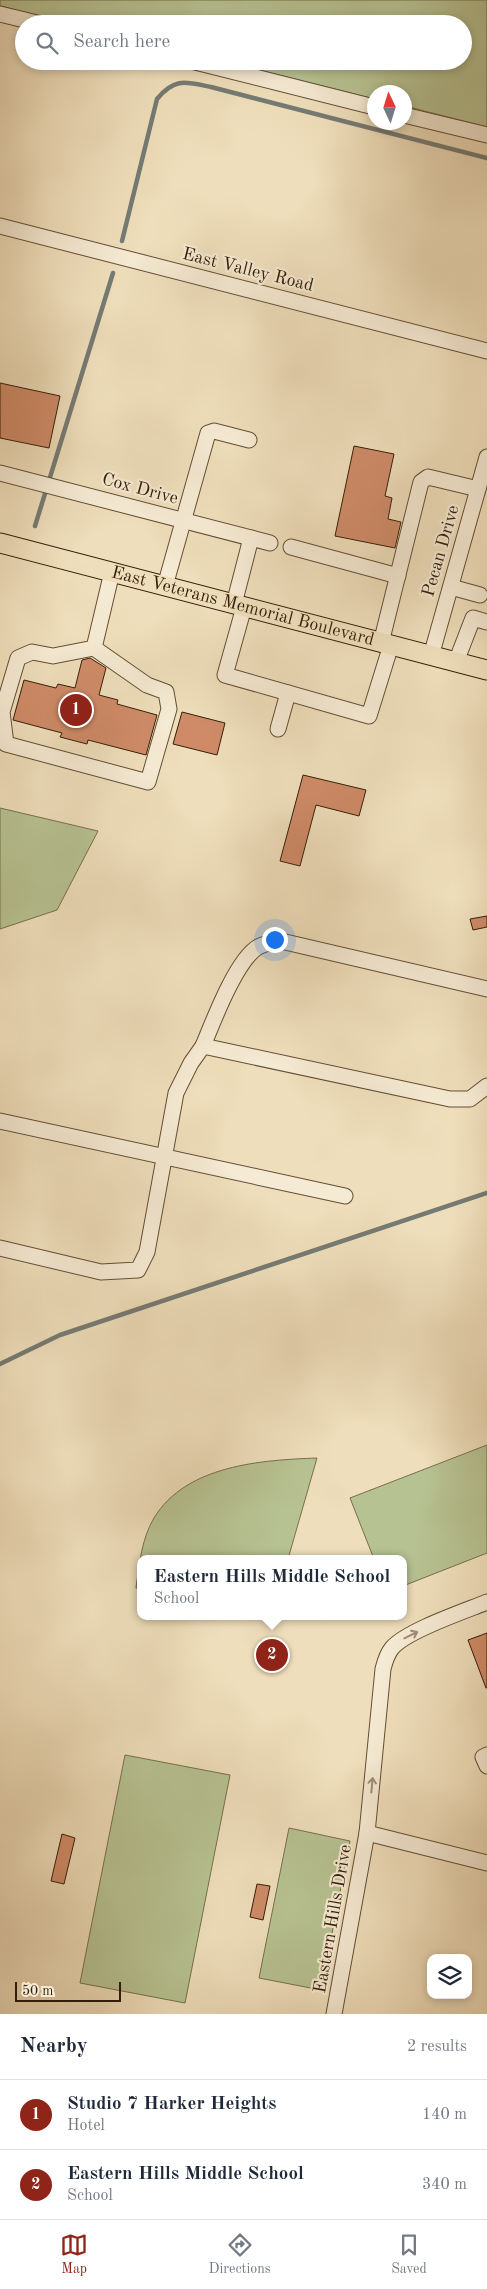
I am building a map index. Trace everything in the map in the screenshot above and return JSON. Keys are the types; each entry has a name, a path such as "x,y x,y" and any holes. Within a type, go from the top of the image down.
{"main road":[{"name":"East Veterans Memorial Boulevard","path":"0,543 487,670"}],"street":[{"path":"0,14 15,18"},
{"path":"227,70 367,105"},
{"path":"412,117 487,135"},
{"name":"East Valley Road","path":"0,226 487,351"},
{"path":"165,586 208,433 214,430 249,440"},
{"name":"Pecan Drive","path":"430,656 487,457"},
{"name":"Cox Drive","path":"0,473 270,543"},
{"path":"251,538 225,675 370,716 386,644 398,576 421,482 428,477 478,489"},
{"path":"292,547 398,576"},
{"path":"94,648 112,572"},
{"path":"451,587 484,596 480,620 456,662"},
{"path":"94,648 147,685 166,692 169,709 148,782 6,744 2,712 18,658 32,652 53,656 94,648"},
{"path":"278,729 288,693"},
{"path":"0,1248 101,1272 138,1270 147,1252 176,1093 191,1063 203,1046 223,1000 243,963 254,950 267,943 281,942 487,988"},
{"path":"203,1046 450,1099 470,1099 487,1086"},
{"path":"0,1121 345,1196"},
{"path":"367,1833 383,1669 386,1657 393,1646 406,1638 487,1602"},
{"path":"487,1755 483,1757 487,1766"},
{"name":"Eastern Hills Drive","path":"334,2014 367,1833 487,1863"}],"green space":[{"path":"0,0 487,0 487,127 412,108 412,85 367,85 367,97 259,70 472,70 472,15 36,15 0,6"},
{"path":"0,808 98,831 57,910 0,929"},
{"path":"487,1445 487,1553 407,1584 407,1555 372,1555 350,1498"},
{"path":"317,1458 289,1555 141,1555 154,1518 168,1500 185,1487 205,1476 227,1469 273,1461"},
{"path":"125,1755 230,1775 185,2003 80,1983"},
{"path":"289,1828 350,1841 321,1990 259,1978"}],"building":[{"path":"0,383 60,396 49,448 0,438"},
{"path":"354,446 394,454 385,496 392,498 388,519 401,522 395,548 335,536"},
{"path":"90,658 106,668 99,695 118,700 117,704 157,715 146,755 88,740 87,744 60,737 62,733 13,720 24,680 56,688 58,684 75,688 82,660"},
{"path":"182,712 225,723 217,755 173,744"},
{"path":"303,775 366,790 359,816 316,805 300,866 280,861"},
{"path":"487,916 487,927 473,930 470,919"},
{"path":"487,1633 487,1688 486,1688 468,1640"},
{"path":"62,1834 75,1838 64,1884 51,1881"},
{"path":"257,1884 270,1886 263,1920 250,1917"}],"waterway":[{"path":"122,241 157,99 163,92 175,84 188,83 211,87 487,158"},
{"path":"35,526 113,273"},
{"path":"0,1364 60,1335 487,1193"}],"place":[{"name":"Studio 7 Harker Heights","path":"76,710"},
{"name":"Eastern Hills Middle School","path":"272,1655"}]}
